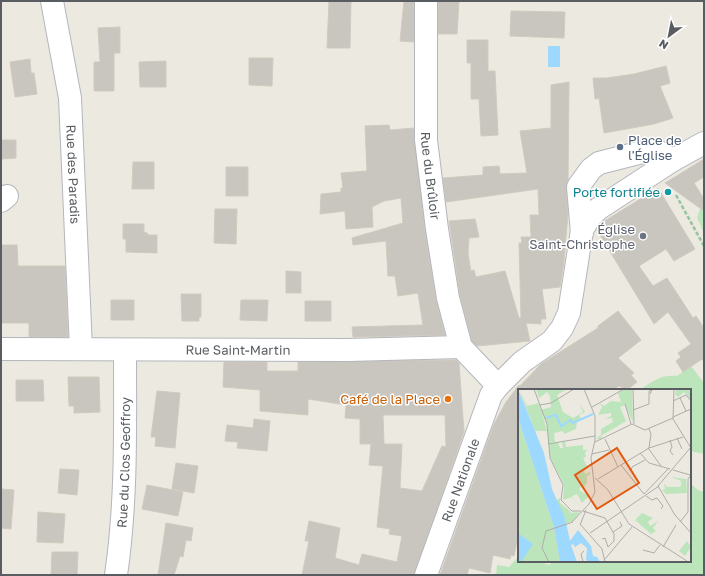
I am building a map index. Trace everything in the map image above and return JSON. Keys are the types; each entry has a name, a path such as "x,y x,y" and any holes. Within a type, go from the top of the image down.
{"street":[{"name":"Rue des Paradis","path":"52,1 70,98 81,350"},
{"name":"Rue du Brûloir","path":"426,1 425,113 429,172 448,298 466,353"},
{"path":"582,233 588,220 598,209 679,156 704,143"},
{"path":"582,233 578,187 597,164 650,150 679,156"},
{"name":"Rue Nationale","path":"426,575 491,395 498,386 529,356 554,339 568,317 582,233"},
{"name":"Rue Saint-Martin","path":"1,349 348,350 466,353"},
{"name":"Rue du Clos Geoffroy","path":"116,575 121,541 125,486 125,350"},
{"path":"466,353 498,386"}],"path":[{"path":"676,195 704,246"}],"green space":[{"path":"704,206 704,233 697,218 700,209"},
{"path":"691,366 704,383 704,454 691,451 691,389 642,389 662,377 677,376"},
{"path":"691,484 698,490 704,492 704,575 496,575 497,565 509,567 518,557 518,562 540,562 550,565 551,562 691,562"}],"water":[{"path":"548,46 560,46 560,67 548,67"}],"building":[{"path":"329,1 351,1 350,48 327,48"},
{"path":"404,1 414,1 414,42 400,41"},
{"path":"438,1 459,1 457,34 438,34"},
{"path":"511,11 565,12 564,38 510,36"},
{"path":"120,27 120,53 114,53 114,91 94,91 94,62 100,62 98,28"},
{"path":"467,40 488,40 488,71 495,71 498,135 481,136 479,99 471,99 471,63 467,63"},
{"path":"249,58 273,58 272,86 249,85"},
{"path":"30,59 31,73 34,73 37,94 15,97 10,62"},
{"path":"166,61 166,87 140,87 139,62"},
{"path":"666,66 670,83 660,86 673,118 654,124 604,133 599,98 595,99 593,78 607,78 634,74"},
{"path":"569,82 568,180 566,188 568,214 560,287 542,289 546,319 541,319 541,324 526,323 530,341 477,346 472,341 460,295 449,221 475,219 479,237 469,238 468,254 471,271 474,270 476,277 505,271 519,318 521,317 519,243 522,243 521,237 531,237 530,215 539,215 538,189 446,202 443,178 483,175 483,167 499,166 500,174 527,173 520,131 551,128 551,85"},
{"path":"389,125 390,130 414,128 425,231 436,300 445,335 353,337 352,327 423,325 418,293 398,296 395,276 388,276 386,241 353,245 352,238 403,223 401,198 384,201 372,207 373,227 346,229 345,211 320,214 321,194 341,192 341,188 343,188 341,173 367,171 365,126"},
{"path":"1,140 16,140 16,158 1,159"},
{"path":"704,159 704,177 694,183 704,199 704,211 665,183"},
{"path":"133,162 154,162 154,189 132,189"},
{"path":"226,167 248,167 248,196 226,196"},
{"path":"658,188 695,249 674,261 666,249 639,266 653,286 667,278 693,318 696,316 704,328 704,362 702,359 683,372 676,361 681,357 678,353 691,344 668,312 654,324 597,230 603,222"},
{"path":"215,209 237,209 236,244 214,243"},
{"path":"123,224 144,224 144,232 148,235 157,235 157,253 126,252 126,239 123,239"},
{"path":"1,245 17,245 18,266 65,266 68,337 29,337 29,323 1,323"},
{"path":"286,271 301,272 301,293 286,293"},
{"path":"181,294 201,294 201,317 199,317 199,321 182,321"},
{"path":"111,300 134,300 134,320 111,320"},
{"path":"241,300 268,300 267,321 240,320"},
{"path":"305,301 331,301 331,321 305,321"},
{"path":"618,311 641,340 618,358 634,373 631,375 637,382 628,389 619,386 614,389 518,389 518,542 514,556 511,555 510,559 493,555 490,573 469,568 467,575 440,575 494,424 506,402 519,385 519,387 541,364 598,328 598,326"},
{"path":"456,360 459,363 464,432 414,575 302,575 309,541 305,541 309,521 340,528 335,558 359,565 362,554 397,562 402,536 389,534 390,529 377,527 383,466 369,465 371,444 360,444 360,419 345,418 346,405 308,399 308,415 260,411 260,390 223,387 224,362 267,362 267,371 298,371 298,362","holes":["383,415 445,415 446,447 442,446 422,491 400,488 402,444 384,444"]},
{"path":"68,377 99,377 100,412 74,413 74,406 69,406"},
{"path":"16,380 43,380 44,401 16,401"},
{"path":"157,391 180,393 175,448 155,446 156,437 151,437"},
{"path":"254,419 270,421 267,451 237,448 238,442 225,441 227,425 253,428"},
{"path":"176,463 198,466 194,493 172,489"},
{"path":"60,469 79,470 77,495 58,493"},
{"path":"147,485 183,492 178,516 142,509"},
{"path":"1,489 14,490 11,529 1,528"},
{"path":"38,512 65,514 63,543 37,542"},
{"path":"166,523 193,528 191,541 186,540 183,557 180,556 174,575 158,575"},
{"path":"52,552 78,552 77,575 51,575"}],"place":[{"name":"Place de l'Église","path":"620,147"},
{"name":"Porte fortifiée","path":"668,192"},
{"name":"Église Saint-Christophe","path":"643,236"},
{"name":"Café de la Place","path":"448,399"}]}
